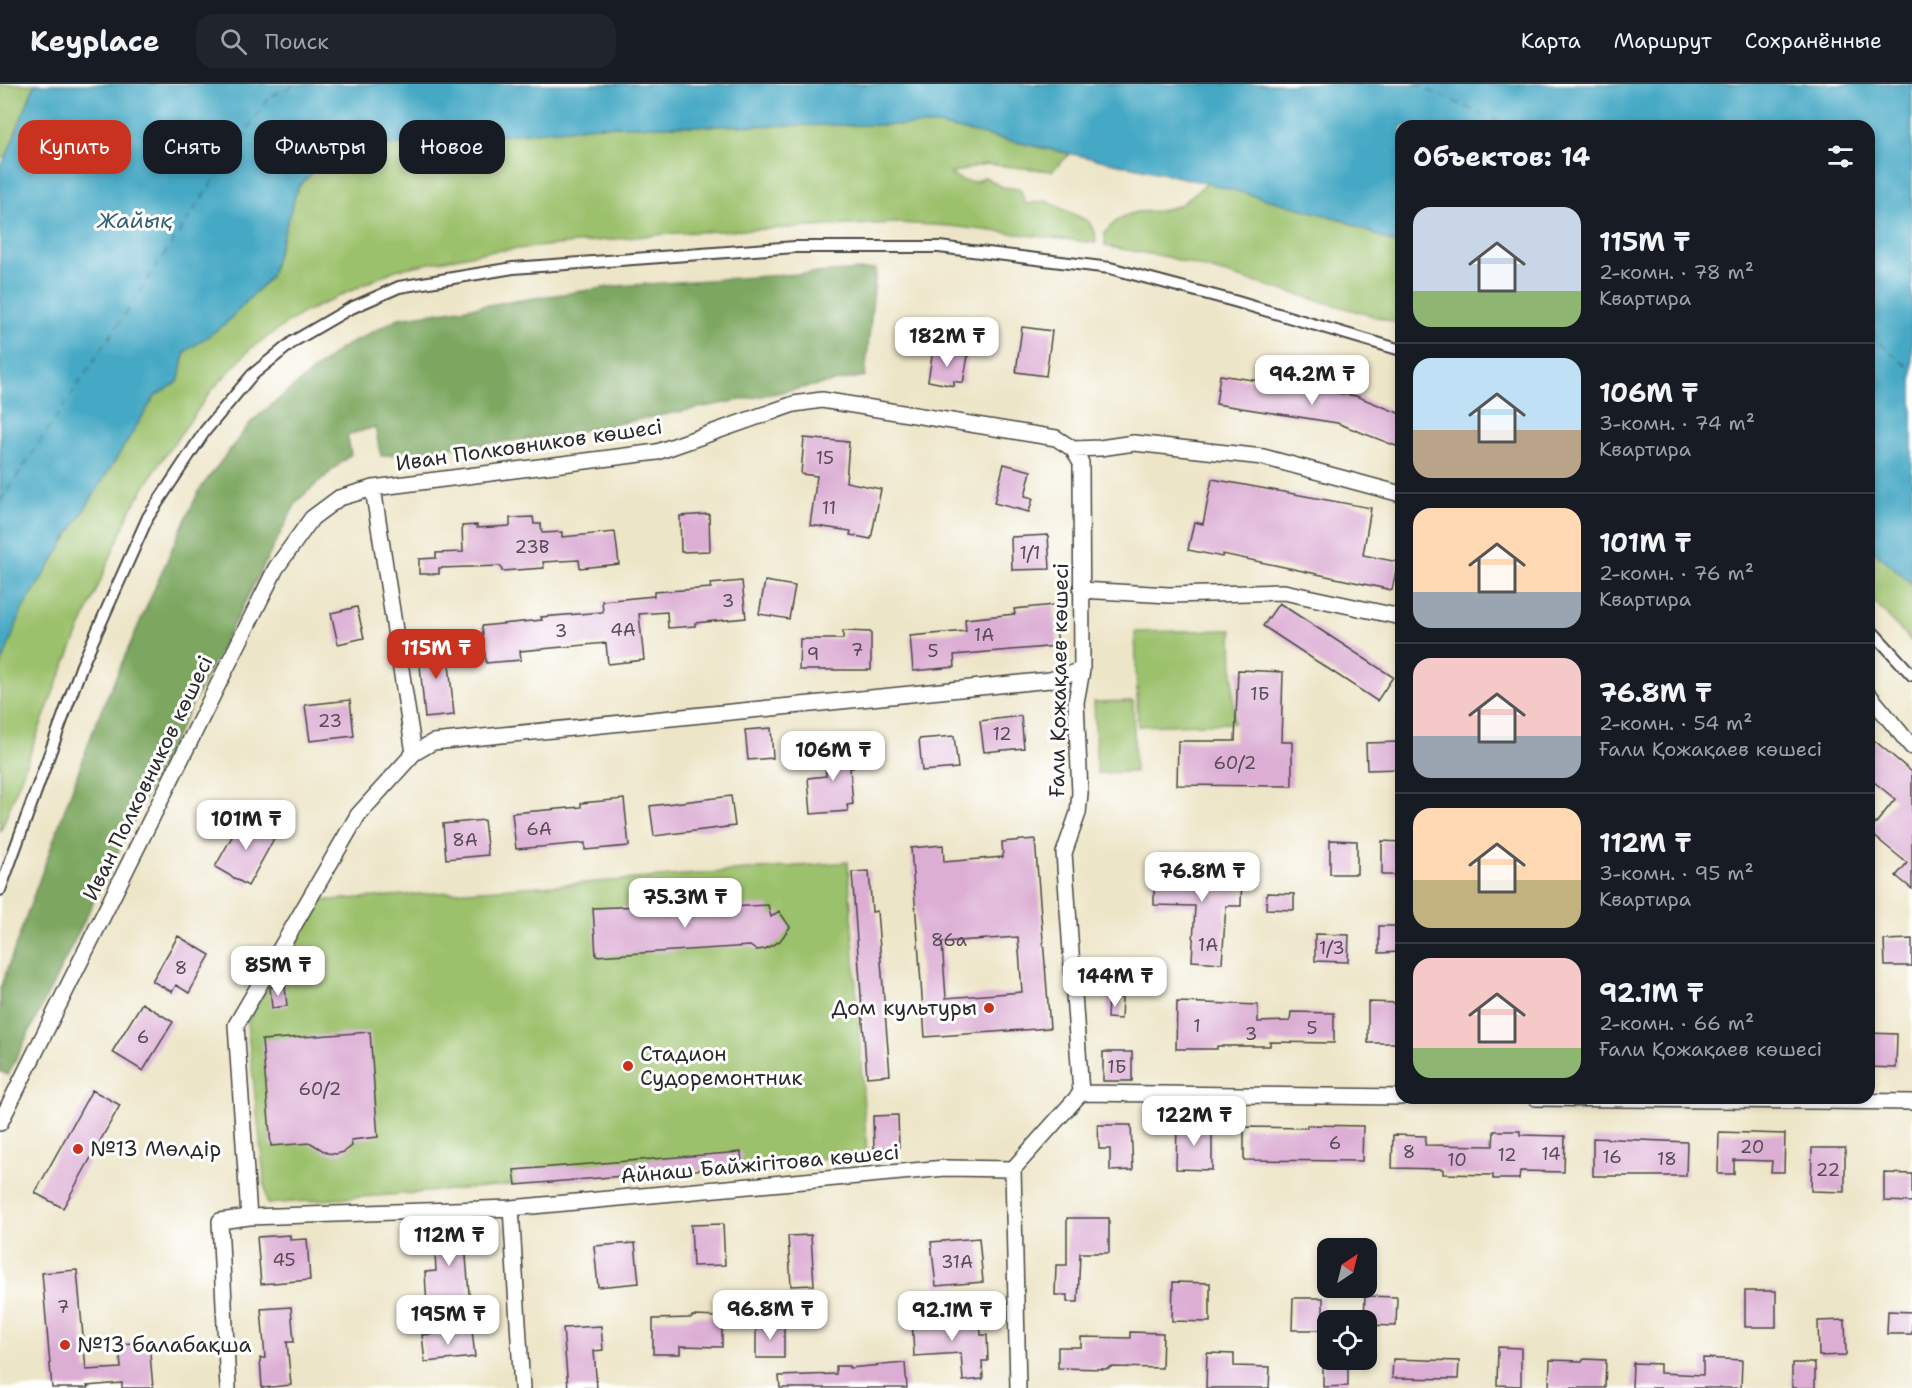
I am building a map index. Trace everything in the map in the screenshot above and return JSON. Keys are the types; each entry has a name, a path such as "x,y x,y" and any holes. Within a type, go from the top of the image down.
{"street":[{"path":"0,890 82,665 148,517 205,431 252,375 294,341 349,309 399,287 537,266 795,247 939,247 1110,268 1234,301 1395,348"},
{"name":"Иван Полковников көшесі","path":"0,1123 276,568 312,518 339,498 373,488 657,452 794,404 822,400 1056,438 1073,448"},
{"path":"1073,448 1100,448 1134,443 1263,457 1395,492"},
{"name":"Ғали Қожақаев көшесі","path":"1073,448 1081,462 1082,670 1076,702 1080,793 1077,813 1064,853 1081,1093"},
{"name":"Иван Полковников көшесі","path":"373,488 414,753"},
{"path":"1081,590 1169,595 1284,592 1395,616"},
{"path":"1875,635 1912,675"},
{"path":"249,1216 236,1025 358,815 414,753 433,742 869,696 1050,680 1082,670"},
{"path":"1875,702 1912,747"},
{"path":"1018,1388 1013,1169 1081,1093 1395,1096"},
{"path":"1875,1102 1912,1102"},
{"name":"Айнаш Байжігітова көшесі","path":"228,1388 220,1221 249,1216 511,1208 945,1168 1013,1169"},
{"path":"511,1208 522,1388"}],"green space":[{"path":"0,84 35,84 21,120 18,120 18,127 6,157 0,157"},
{"path":"938,125 1070,154 1052,171 985,164 950,174 971,182 985,177 1002,187 1020,189 1026,204 1046,201 1088,221 1095,232 1096,243 950,226 897,223 676,233 485,252 395,270 301,314 251,348 212,390 161,461 130,511 53,693 0,833 0,668 22,610 155,396 178,382 185,352 224,325 270,277 298,187 311,174 387,174 387,146 399,145 399,174 505,174 505,135 597,126"},
{"path":"1207,183 1340,219 1395,243 1395,322 1167,257 1105,246 1105,232 1120,218 1136,212 1159,211 1180,205"},
{"path":"876,269 865,376 553,436 381,456 375,427 347,435 351,454 297,501 167,753 8,1075 0,1071 0,989 97,720 200,489 251,422 340,349 399,318 617,286"},
{"path":"1875,551 1912,584 1912,642 1875,603"},
{"path":"1232,630 1234,723 1138,726 1135,632"},
{"path":"1133,701 1135,772 1097,773 1094,702"},
{"name":"Стадион Судоремонтник","path":"848,862 867,1155 267,1204 247,1023 316,901"}],"water":[{"name":"Жайық","path":"35,84 1912,84 1912,584 1875,551 1875,120 1395,120 1395,243 1340,219 1207,183 938,125 597,126 505,135 505,120 399,120 399,145 387,146 387,120 254,120 254,174 311,174 298,187 270,277 224,325 185,352 178,382 155,396 22,610 0,668 0,165 6,157 18,127 18,174 131,174 131,120 21,120"}],"building":[{"path":"1022,327 1052,331 1046,376 1016,372"},
{"path":"933,350 968,356 963,383 954,381 954,386 928,381"},
{"path":"1220,375 1356,396 1395,412 1395,446 1337,423 1216,404"},
{"path":"804,438 849,442 846,482 881,489 871,539 850,535 851,531 810,525 817,476 801,474"},
{"path":"1004,464 1031,471 1025,496 1033,498 1029,512 994,503"},
{"path":"1212,479 1371,508 1363,555 1395,561 1392,590 1223,554 1222,557 1188,550 1194,522 1203,524"},
{"path":"709,514 710,551 681,552 680,516"},
{"path":"533,517 534,524 541,524 542,533 562,532 562,537 615,532 619,564 580,568 579,560 543,562 544,568 502,571 501,566 439,568 439,574 419,574 419,559 436,558 436,553 463,552 462,526 477,525 477,528 510,526 510,518"},
{"path":"1048,535 1050,569 1012,570 1011,537"},
{"path":"742,581 746,618 668,628 667,612 639,614 644,660 608,664 606,643 520,651 521,660 486,663 482,626 542,620 541,617 603,612 602,601 654,596 654,592 711,588 710,584"},
{"path":"765,581 795,586 789,619 759,614"},
{"path":"1279,603 1393,677 1377,701 1263,626"},
{"path":"1054,605 1058,646 954,655 955,667 913,671 910,636 966,631 965,619 1015,614 1014,609"},
{"path":"357,607 364,638 338,644 331,613"},
{"path":"843,631 871,632 871,670 799,670 800,639 843,639"},
{"path":"447,642 454,715 425,718 418,644"},
{"path":"1238,670 1283,672 1281,742 1292,742 1292,786 1177,785 1178,741 1235,741"},
{"path":"350,700 354,736 310,741 305,705"},
{"path":"1021,716 1024,748 984,752 980,721"},
{"path":"771,728 773,758 748,760 745,730"},
{"path":"954,736 958,768 922,771 919,739"},
{"path":"1875,741 1912,772 1912,889 1896,876 1907,863 1875,837 1875,824 1895,799 1875,783"},
{"path":"1395,742 1395,769 1367,770 1366,743"},
{"path":"841,743 841,748 851,748 853,804 847,805 848,811 811,814 808,778 826,776 824,744"},
{"path":"731,796 735,826 654,836 650,806"},
{"path":"624,799 629,846 585,850 585,843 516,849 512,813 581,807 581,803"},
{"path":"243,817 276,835 248,886 215,867"},
{"path":"484,820 488,855 446,859 443,824"},
{"path":"1035,839 1050,1028 925,1037 911,848 943,845 944,862 1003,857 1002,842","holes":["1018,937 1022,992 946,998 942,942"]},
{"path":"1330,840 1357,841 1357,874 1330,874"},
{"path":"1382,841 1395,842 1395,875 1382,875"},
{"path":"1154,867 1242,868 1241,906 1226,906 1222,963 1192,961 1195,906 1154,905"},
{"path":"869,871 872,912 877,911 890,1075 867,1077 852,872"},
{"path":"1267,893 1294,894 1294,910 1266,909"},
{"path":"667,905 668,910 768,905 771,917 779,911 790,927 780,941 765,949 756,950 750,946 596,956 593,908"},
{"path":"1379,926 1395,926 1395,952 1379,953"},
{"path":"1315,934 1349,935 1348,962 1315,961"},
{"path":"178,936 210,955 189,993 176,985 172,992 152,981"},
{"path":"1912,939 1912,966 1885,966 1884,940"},
{"path":"285,986 287,1006 272,1008 270,987"},
{"path":"1108,997 1122,998 1121,1019 1107,1018"},
{"path":"1177,1002 1258,1005 1258,1022 1290,1021 1291,1012 1334,1013 1334,1043 1270,1042 1270,1046 1176,1049"},
{"path":"1368,1002 1395,1003 1395,1043 1368,1043"},
{"path":"142,1003 173,1022 143,1071 112,1052"},
{"path":"370,1032 378,1137 351,1140 352,1146 336,1154 327,1153 311,1143 271,1146 262,1040"},
{"path":"1875,1033 1897,1034 1896,1068 1875,1067"},
{"path":"1103,1052 1132,1052 1132,1081 1103,1081"},
{"name":"№13 Мөлдiр","path":"92,1090 120,1105 63,1208 35,1193"},
{"path":"898,1115 899,1147 874,1148 873,1116"},
{"path":"1177,1124 1212,1125 1212,1170 1176,1169"},
{"path":"1098,1125 1131,1125 1133,1170 1110,1171 1110,1149 1099,1149"},
{"path":"1307,1125 1363,1126 1362,1161 1244,1160 1244,1127 1307,1128"},
{"path":"1494,1131 1520,1131 1520,1135 1565,1136 1564,1172 1520,1171 1519,1179 1493,1179 1493,1175 1443,1174 1443,1169 1392,1168 1393,1135 1426,1136 1425,1145 1493,1146"},
{"path":"1719,1132 1785,1134 1784,1172 1771,1172 1772,1161 1734,1160 1734,1174 1718,1174"},
{"path":"1593,1138 1687,1142 1686,1176 1593,1176"},
{"path":"1812,1148 1845,1148 1845,1192 1811,1191"},
{"path":"741,1152 742,1166 516,1185 514,1170"},
{"path":"1884,1173 1912,1174 1912,1202 1884,1201"},
{"path":"1067,1218 1109,1218 1109,1253 1080,1253 1078,1302 1067,1302 1067,1295 1055,1295 1056,1265 1067,1265"},
{"path":"463,1219 470,1306 427,1308 425,1272 436,1271 433,1220"},
{"path":"723,1224 725,1265 693,1266 691,1225"},
{"path":"290,1235 290,1240 307,1239 310,1280 261,1284 257,1237"},
{"path":"811,1235 814,1285 791,1286 788,1236"},
{"path":"979,1238 983,1282 936,1286 931,1242"},
{"path":"635,1243 639,1283 598,1287 594,1246"},
{"path":"77,1270 86,1370 121,1368 119,1344 149,1342 153,1388 122,1388 122,1383 87,1386 88,1388 52,1388 42,1273"},
{"path":"1173,1282 1210,1283 1210,1322 1172,1321"},
{"path":"1745,1291 1776,1291 1776,1327 1745,1327"},
{"path":"1397,1297 1396,1326 1377,1325 1377,1310 1364,1310 1365,1298"},
{"path":"1293,1298 1323,1298 1323,1310 1317,1310 1317,1330 1292,1330"},
{"path":"291,1307 294,1342 287,1342 291,1385 262,1388 260,1358 265,1358 261,1309"},
{"path":"1888,1311 1912,1312 1912,1334 1887,1334"},
{"path":"950,1315 951,1319 980,1318 981,1335 987,1335 988,1361 982,1361 983,1379 963,1381 961,1353 914,1356 912,1318"},
{"path":"692,1316 722,1317 722,1347 680,1346 680,1354 653,1354 653,1319 692,1318"},
{"path":"1845,1320 1846,1355 1819,1356 1818,1321"},
{"path":"756,1324 784,1324 784,1358 756,1358"},
{"path":"601,1326 603,1350 594,1351 597,1388 568,1388 563,1328"},
{"path":"472,1330 475,1357 425,1362 422,1335"},
{"path":"1130,1332 1163,1333 1162,1368 1058,1368 1058,1347 1081,1347 1081,1337 1130,1338"},
{"path":"1498,1347 1521,1348 1521,1386 1497,1385"},
{"path":"1207,1353 1234,1354 1234,1366 1270,1367 1269,1388 1206,1388"},
{"path":"1703,1358 1742,1360 1741,1388 1632,1388 1633,1363 1660,1364 1660,1373 1703,1375"},
{"path":"1393,1359 1459,1361 1458,1379 1392,1378"},
{"path":"1583,1359 1606,1360 1605,1388 1549,1388 1550,1360 1582,1361"},
{"path":"905,1363 907,1388 780,1388 779,1376 836,1374 836,1366 849,1366 849,1368"},
{"path":"1792,1363 1815,1363 1815,1388 1792,1388"},
{"path":"1323,1370 1348,1370 1348,1386 1323,1387"}],"ferry route":[{"path":"0,502 269,97 297,84"},
{"path":"1415,84 1496,120"},
{"path":"1875,339 1912,370"}],"place":[{"name":"Дом культуры","path":"989,1008"},
{"name":"Стадион Судоремонтник","path":"628,1066"},
{"name":"№13 Мөлдiр","path":"78,1149"},
{"name":"№13 балабақша","path":"65,1345"}]}
